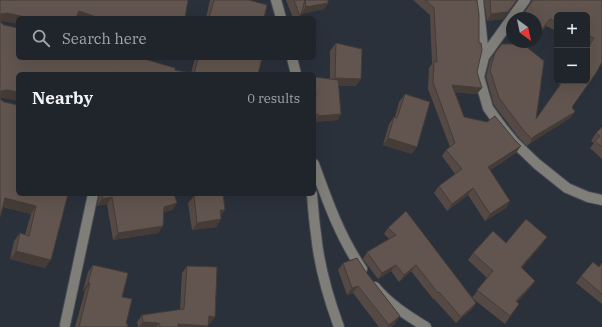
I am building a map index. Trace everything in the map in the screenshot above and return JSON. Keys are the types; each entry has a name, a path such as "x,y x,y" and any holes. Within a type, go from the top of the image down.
{"street":[{"path":"276,0 280,16"},
{"path":"478,0 484,57 479,77 488,108 514,142 537,164 567,188 588,197 602,200"},
{"path":"484,57 525,0"},
{"path":"292,60 296,72"},
{"path":"316,170 328,204 346,243 361,268 378,291 394,305 426,327"},
{"path":"65,325 93,196"},
{"path":"312,196 316,235 323,275 332,310 340,327"}],"building":[{"path":"0,0 188,0 185,16 93,16 79,11 77,16 20,16 7,13 1,14 0,16"},
{"path":"214,0 249,0 267,5 264,16 210,16"},
{"path":"294,0 305,0 300,16"},
{"path":"305,0 328,0 328,3 306,7"},
{"path":"425,0 477,0 479,15 479,43 481,43 482,50 477,72 482,88 452,85 464,117 487,122 495,116 521,146 488,167 510,201 490,214 473,188 452,204 439,186 462,169 446,150 455,143 433,82 434,61 437,62 434,8"},
{"path":"490,0 517,0 508,12 491,14"},
{"path":"533,0 602,0 602,62 590,82 590,44 594,38 590,36 590,12 554,12 554,21 550,19 542,29 542,12 524,12"},
{"path":"0,20 4,25 16,28 16,60 148,60 184,72 16,72 16,92 7,90 1,91 0,93"},
{"path":"336,43 362,49 361,79 335,78"},
{"path":"502,44 506,44 506,48 528,48 544,61 536,119 561,84 588,84 572,107 575,112 532,139 524,131 499,98 490,70 495,53"},
{"path":"198,60 262,60 258,72 194,72"},
{"path":"316,77 338,80 341,114 318,116 318,114 316,114"},
{"path":"405,94 430,102 417,147 388,138 394,117 397,118"},
{"path":"0,97 4,102 16,105 16,196 67,196 51,260 16,251 20,233 29,236 36,206 5,198 0,217"},
{"path":"602,127 602,147 595,141 600,136 596,133"},
{"path":"103,196 175,196 177,203 164,207 163,226 118,233 112,197 102,199"},
{"path":"194,196 223,196 225,210 220,210 221,219 197,223"},
{"path":"406,211 476,303 461,317 439,292 438,293 416,265 404,275 396,265 382,273 367,252 396,235 388,228"},
{"path":"526,219 547,237 521,267 535,281 516,301 519,304 510,316 477,290 493,271 473,253 493,231 506,243"},
{"path":"357,258 400,316 389,325 358,286 352,288 343,263"},
{"path":"593,262 599,267 602,263 602,294 581,276"},
{"path":"93,265 128,273 122,297 132,299 126,324 128,324 127,327 79,327"},
{"path":"187,266 217,267 215,317 209,316 208,326 178,324 178,327 160,327 159,323 143,322 142,315 184,309"}]}
